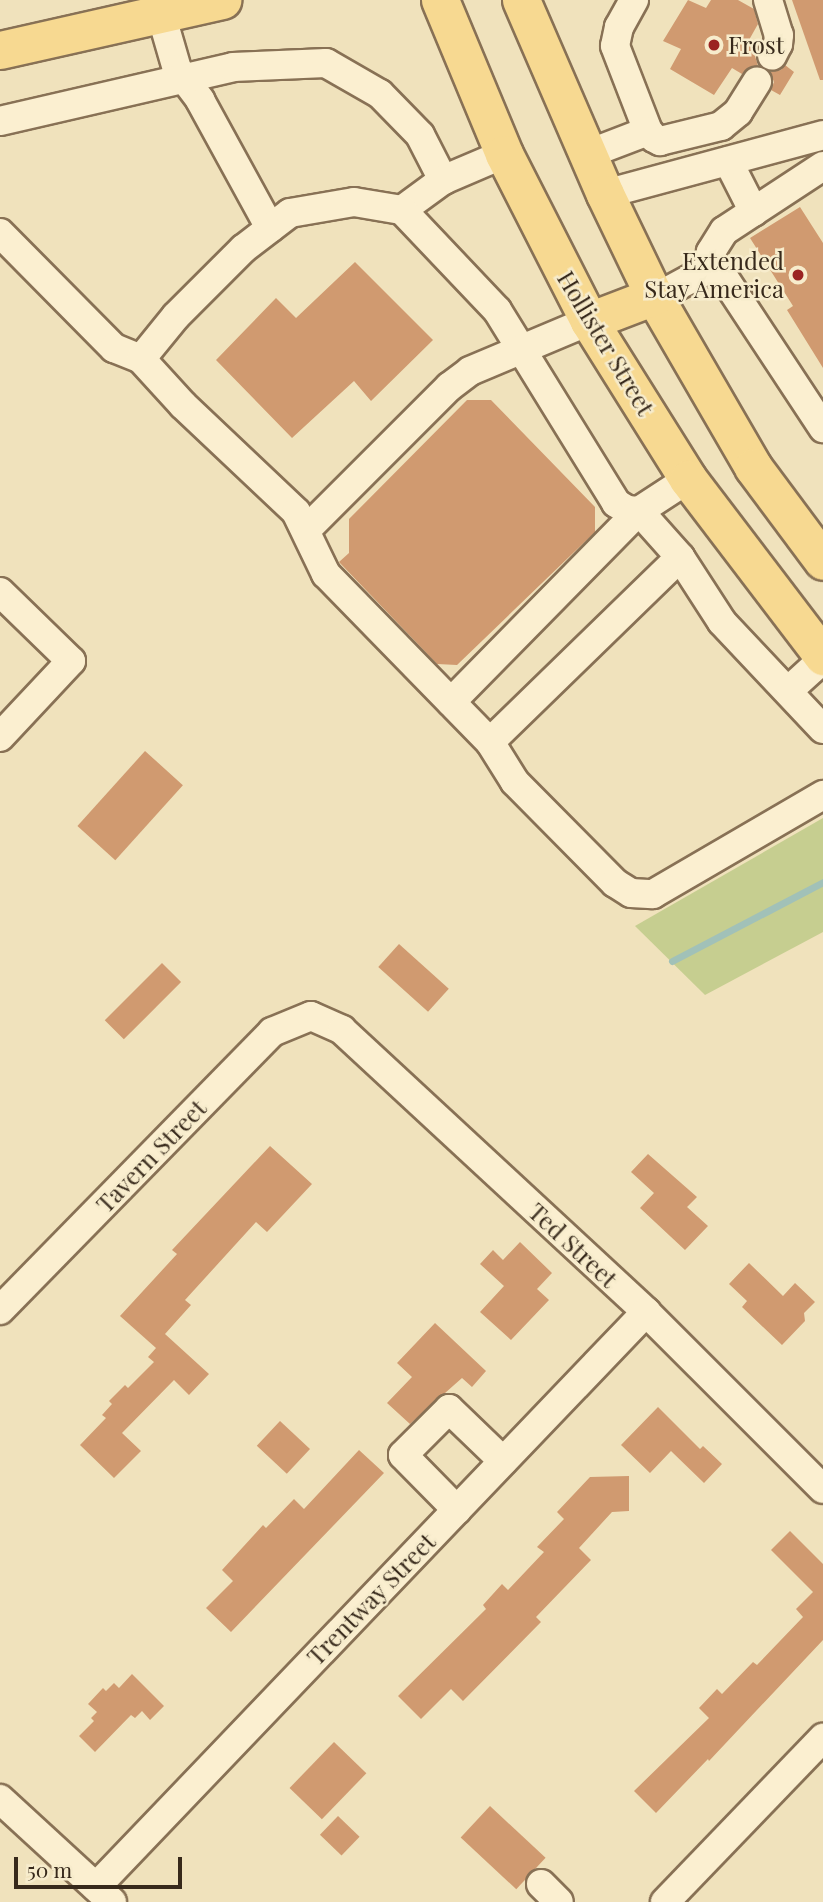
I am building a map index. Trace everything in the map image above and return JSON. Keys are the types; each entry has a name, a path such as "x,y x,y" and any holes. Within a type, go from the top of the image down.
{"main road":[{"path":"0,50 222,0"},
{"name":"Hollister Street","path":"440,0 503,154 590,321 688,479 823,657"},
{"path":"521,0 605,194 655,297 753,467 823,561"},
{"path":"590,321 655,297"}],"street":[{"path":"635,0 619,27 615,46 648,131 660,141 722,126 738,112 757,82"},
{"path":"768,0 779,34 772,56"},
{"path":"160,14 173,60 183,79 200,100 270,228"},
{"path":"0,121 233,67 326,63 380,94 420,135 443,180"},
{"path":"588,154 648,131"},
{"path":"605,194 823,135"},
{"path":"402,210 443,180 503,154"},
{"path":"728,161 754,212"},
{"path":"823,166 724,231 711,252 716,265 823,428"},
{"path":"141,359 176,316 243,249 290,213 354,202 402,210 496,310 616,503 627,510 639,511 680,557 722,622 823,729"},
{"path":"0,233 114,348 141,359 183,405 296,512 326,574 490,741 515,782 615,884 631,893 653,894 823,795"},
{"path":"655,297 716,265"},
{"path":"307,530 449,387 470,372 590,321"},
{"path":"451,702 639,511 688,479"},
{"path":"490,741 680,557"},
{"path":"0,592 71,661 0,737"},
{"path":"788,691 823,657"},
{"name":"Tavern Street","path":"0,1310 272,1032 311,1016"},
{"name":"Ted Street","path":"311,1016 342,1030 646,1312 823,1489"},
{"name":"Trentway Street","path":"104,1894 457,1510 646,1312"},
{"path":"457,1510 403,1455 449,1409 503,1461"},
{"path":"665,1902 823,1738"},
{"path":"0,1799 104,1894"}],"green space":[{"path":"823,818 823,932 705,995 635,926"}],"building":[{"name":"Frost","path":"688,0 706,8 711,0 738,0 754,9 758,24 749,40 758,46 755,56 758,66 749,68 742,74 732,68 714,95 670,69 681,49 663,41"},
{"path":"792,0 823,0 823,80 820,80"},
{"path":"785,65 794,72 780,95 771,90 774,82 770,72 781,70"},
{"name":"Extended Stay America","path":"800,207 823,243 823,368 787,310 793,306 750,238"},
{"path":"355,262 433,340 371,401 354,381 292,438 216,360 276,298 296,318"},
{"path":"467,400 491,400 595,507 595,532 457,665 437,664 339,562 349,553 349,519"},
{"path":"145,751 183,785 115,860 77,826"},
{"path":"399,944 449,989 428,1012 378,967"},
{"path":"162,963 181,982 124,1039 105,1020"},
{"path":"270,1146 312,1184 267,1232 256,1222 185,1300 191,1305 165,1334 209,1374 189,1395 174,1380 122,1433 141,1451 114,1478 80,1445 106,1418 102,1415 112,1404 109,1401 125,1385 128,1388 154,1362 148,1357 156,1348 120,1316 177,1254 172,1250"},
{"path":"648,1154 697,1197 687,1207 708,1226 685,1250 640,1208 654,1193 631,1172"},
{"path":"520,1242 552,1273 537,1289 549,1300 511,1340 480,1312 504,1286 480,1264 493,1250 503,1260"},
{"path":"749,1263 783,1296 795,1283 815,1302 804,1313 805,1321 782,1345 742,1307 747,1301 729,1284"},
{"path":"435,1323 486,1371 472,1387 462,1378 410,1424 387,1403 412,1377 397,1363"},
{"path":"658,1407 700,1449 703,1446 722,1464 704,1483 671,1451 650,1473 621,1445"},
{"path":"280,1421 310,1449 287,1474 257,1446"},
{"path":"359,1450 384,1473 231,1632 206,1608 233,1581 222,1570 263,1525 266,1528 294,1499 304,1509"},
{"path":"629,1476 629,1511 612,1512 579,1548 591,1560 536,1617 541,1622 463,1701 451,1689 421,1719 398,1696 486,1609 483,1605 502,1584 508,1590 544,1552 537,1547 564,1519 557,1512 590,1477"},
{"path":"790,1531 823,1564 823,1640 656,1813 634,1791 709,1718 699,1708 717,1689 722,1694 753,1662 757,1665 803,1617 796,1609 813,1592 771,1550"},
{"path":"132,1674 164,1706 150,1720 142,1711 135,1718 131,1715 95,1752 79,1736 94,1721 91,1718 97,1712 88,1704 103,1688 106,1691 114,1683 119,1688"},
{"path":"334,1742 366,1773 322,1819 290,1788"},
{"path":"490,1806 546,1858 516,1889 461,1837"},
{"path":"338,1816 360,1837 342,1856 320,1835"}],"waterway":[{"path":"672,961 823,882"}],"place":[{"name":"Frost","path":"714,45"},
{"name":"Extended Stay America","path":"798,275"}]}
